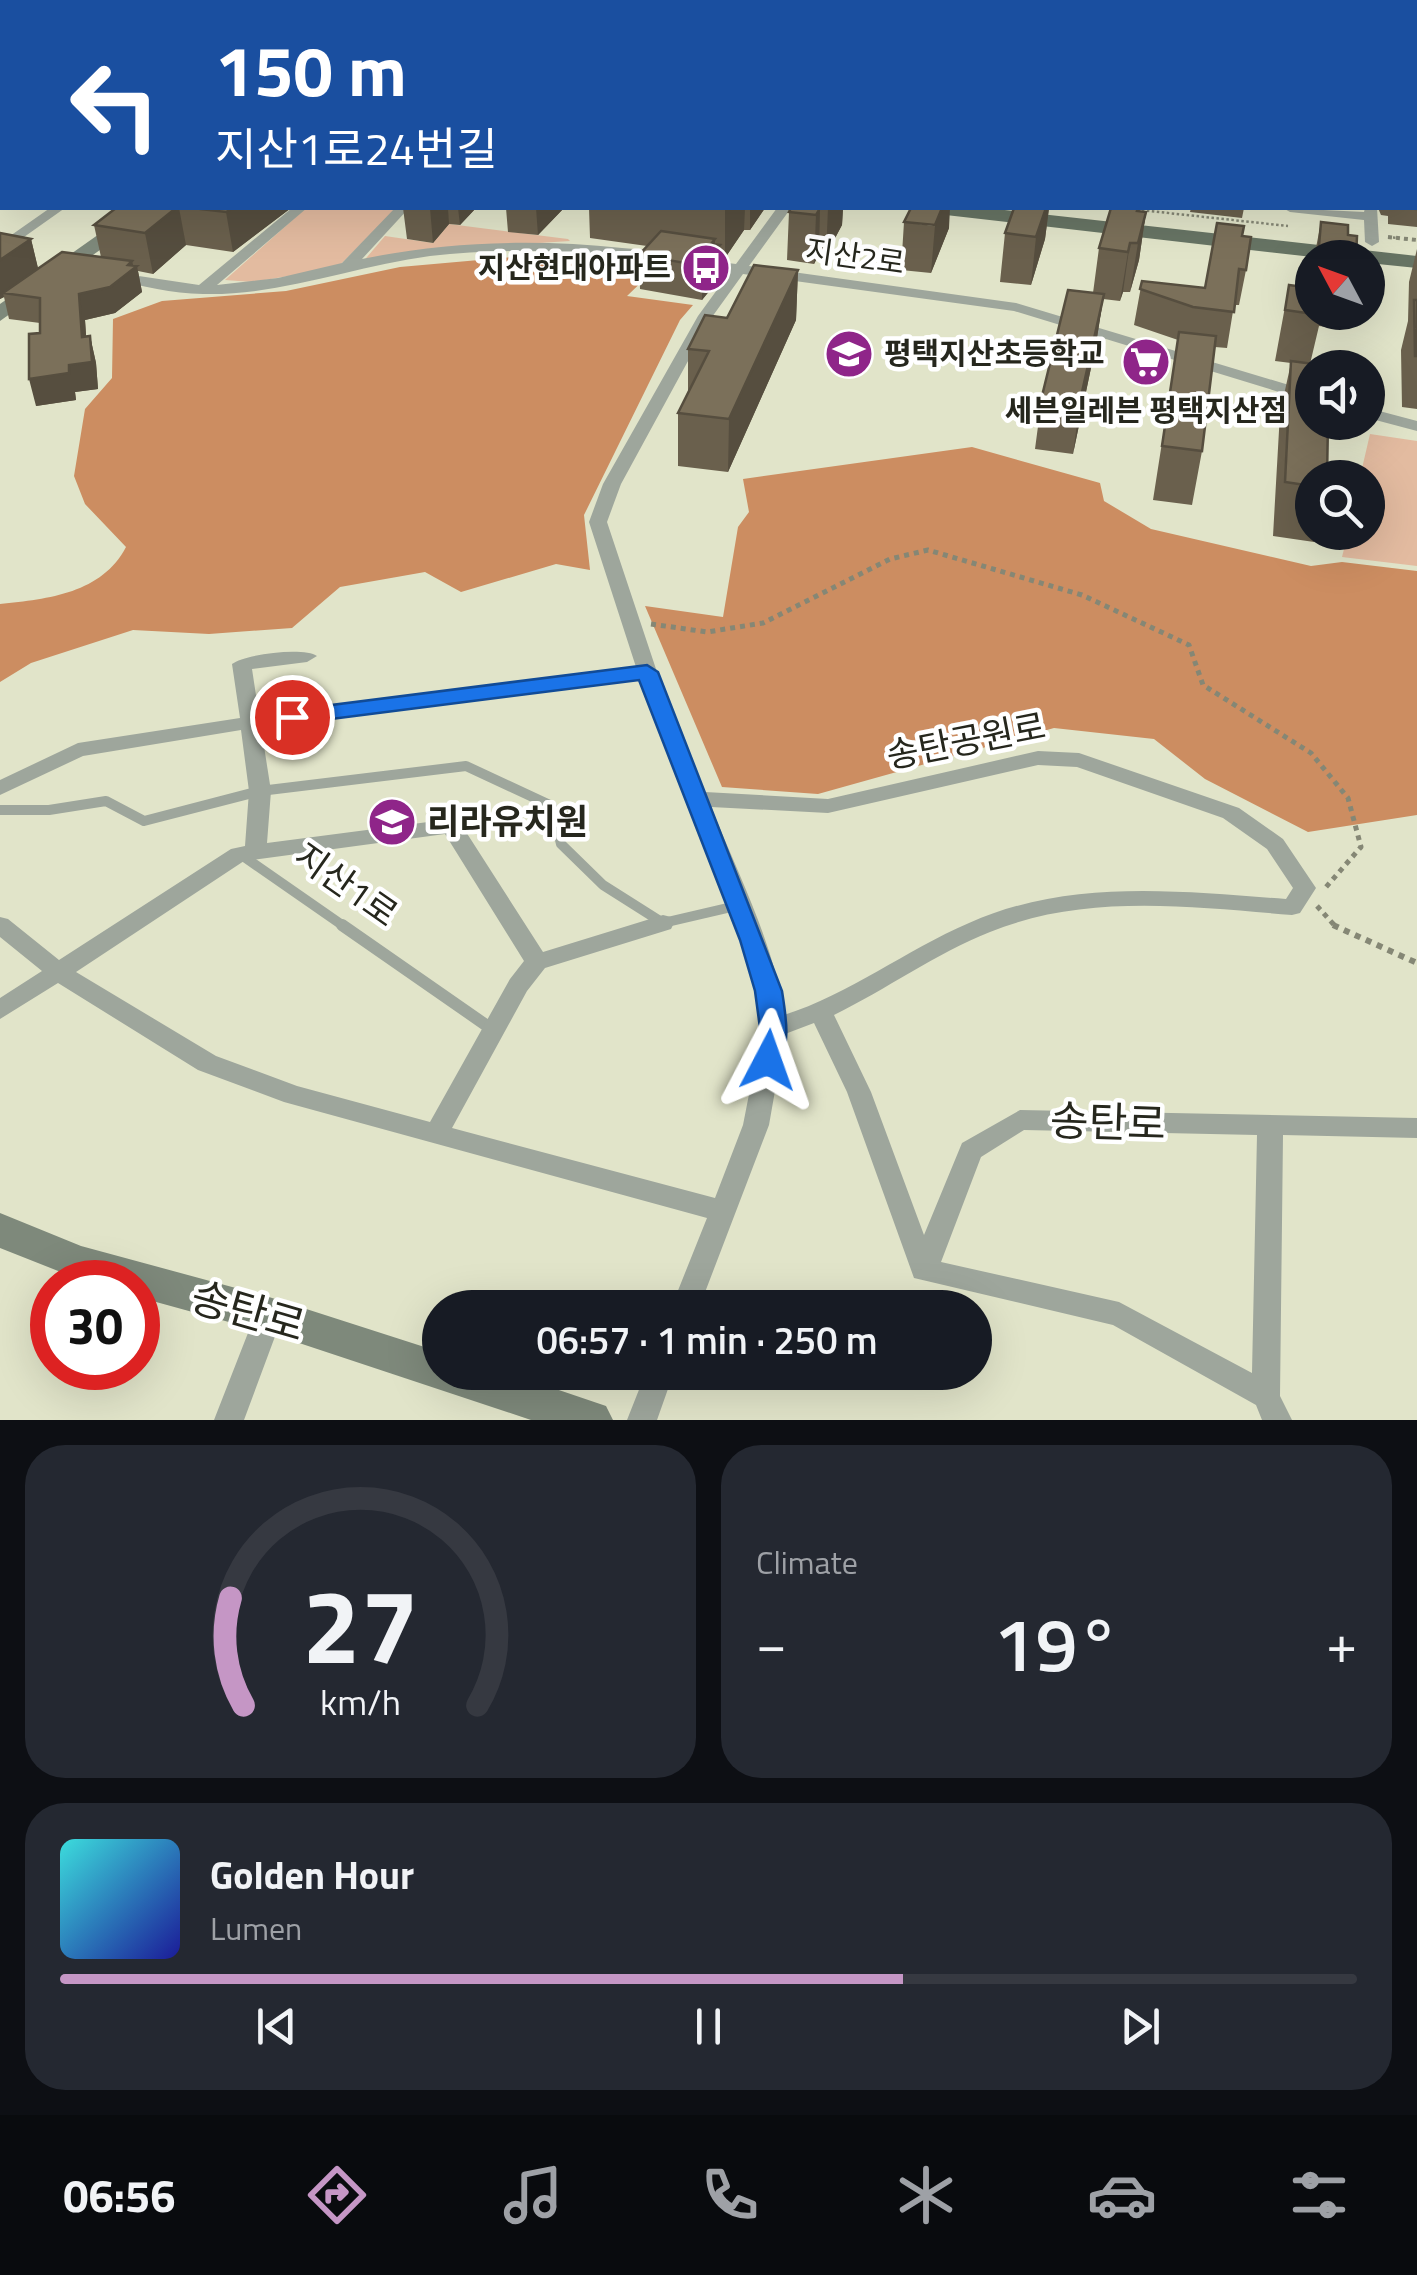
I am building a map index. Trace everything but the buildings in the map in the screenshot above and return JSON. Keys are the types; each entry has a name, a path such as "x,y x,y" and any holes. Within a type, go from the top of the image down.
{"main road":[{"path":"0,314 146,210"},
{"path":"955,210 1417,262"},
{"path":"1079,210 1417,244"},
{"name":"송탄로","path":"0,1230 74,1262 269,1315 422,1365"},
{"name":"송탄로","path":"498,1390 591,1420"}],"street":[{"path":"17,259 0,253 48,210"},
{"path":"202,290 298,210"},
{"path":"346,268 400,210"},
{"path":"692,1290 756,1125 774,1028 768,991 647,672 598,522 612,484 669,376 737,269 782,210"},
{"path":"1330,210 1371,212 1372,239"},
{"name":"지산2로","path":"34,262 202,290 399,256 511,246 578,245 1016,306 1295,392"},
{"path":"1385,418 1417,426"},
{"path":"307,656 242,664 260,791 247,853 451,826 537,962"},
{"path":"0,788 78,750 252,722 647,672"},
{"name":"송탄공원로","path":"696,799 828,806 1038,758 1079,760 1231,813 1275,844 1305,888 1302,905"},
{"name":"지산1로","path":"0,1010 247,853"},
{"path":"774,1028 822,1014 983,925 1068,903 1132,896 1302,905"},
{"path":"436,1134 537,962 663,923"},
{"path":"0,925 58,972 208,1063 292,1094 722,1211"},
{"path":"822,1014 858,1092 924,1270 1119,1314 1272,1408"},
{"name":"송탄로","path":"924,1270 971,1150 1020,1120 1417,1128"},
{"path":"1270,1127 1272,1408"},
{"path":"228,1420 269,1315"},
{"path":"642,1420 653,1390"}],"lane":[{"path":"0,810 48,810 106,800 144,821 260,791 466,766 552,806 561,844 603,885 663,923 736,906"},
{"name":"지산1로","path":"247,853 494,1030"}],"path":[{"path":"1141,210 1295,226"},
{"path":"1372,239 1417,244"},
{"path":"632,619 691,635 742,629 798,610 856,574 926,548 1006,570 1122,611 1190,645 1203,685 1310,754 1348,798 1361,847 1325,888"},
{"path":"1302,905 1340,931 1417,963"}],"shaded area":[{"path":"304,210 395,210 337,268 252,282 225,280"},
{"path":"449,224 570,241 494,246 361,264 385,236 433,243"},
{"path":"535,255 617,257 609,264 653,271 627,296 693,305 680,320 584,515 590,570 556,564 461,592 425,572 340,587 292,628 209,634 133,630 31,663 0,682 0,604 55,596 89,584 116,562 126,547 85,504 74,476 85,409 112,378 113,319 162,301 286,291 400,267"},
{"path":"1385,436 1417,441 1417,566 1342,557 1344,550 1385,550 1385,460 1364,460 1369,440 1385,440"},
{"path":"972,447 1100,483 1104,501 1151,529 1311,566 1342,562 1417,571 1417,815 1308,832 1205,779 1154,739 1054,728 818,794 722,787 645,606 723,617 738,527 749,512 743,479"}],"place":[{"name":"지산현대아파트","path":"706,268"},
{"name":"평택지산초등학교","path":"849,354"},
{"name":"세븐일레븐 평택지산점","path":"1146,362"},
{"name":"리라유치원","path":"392,822"}],"route":[{"path":"292,717 647,672 739,907 736,906 753,940 774,1028 768,1060"}]}
